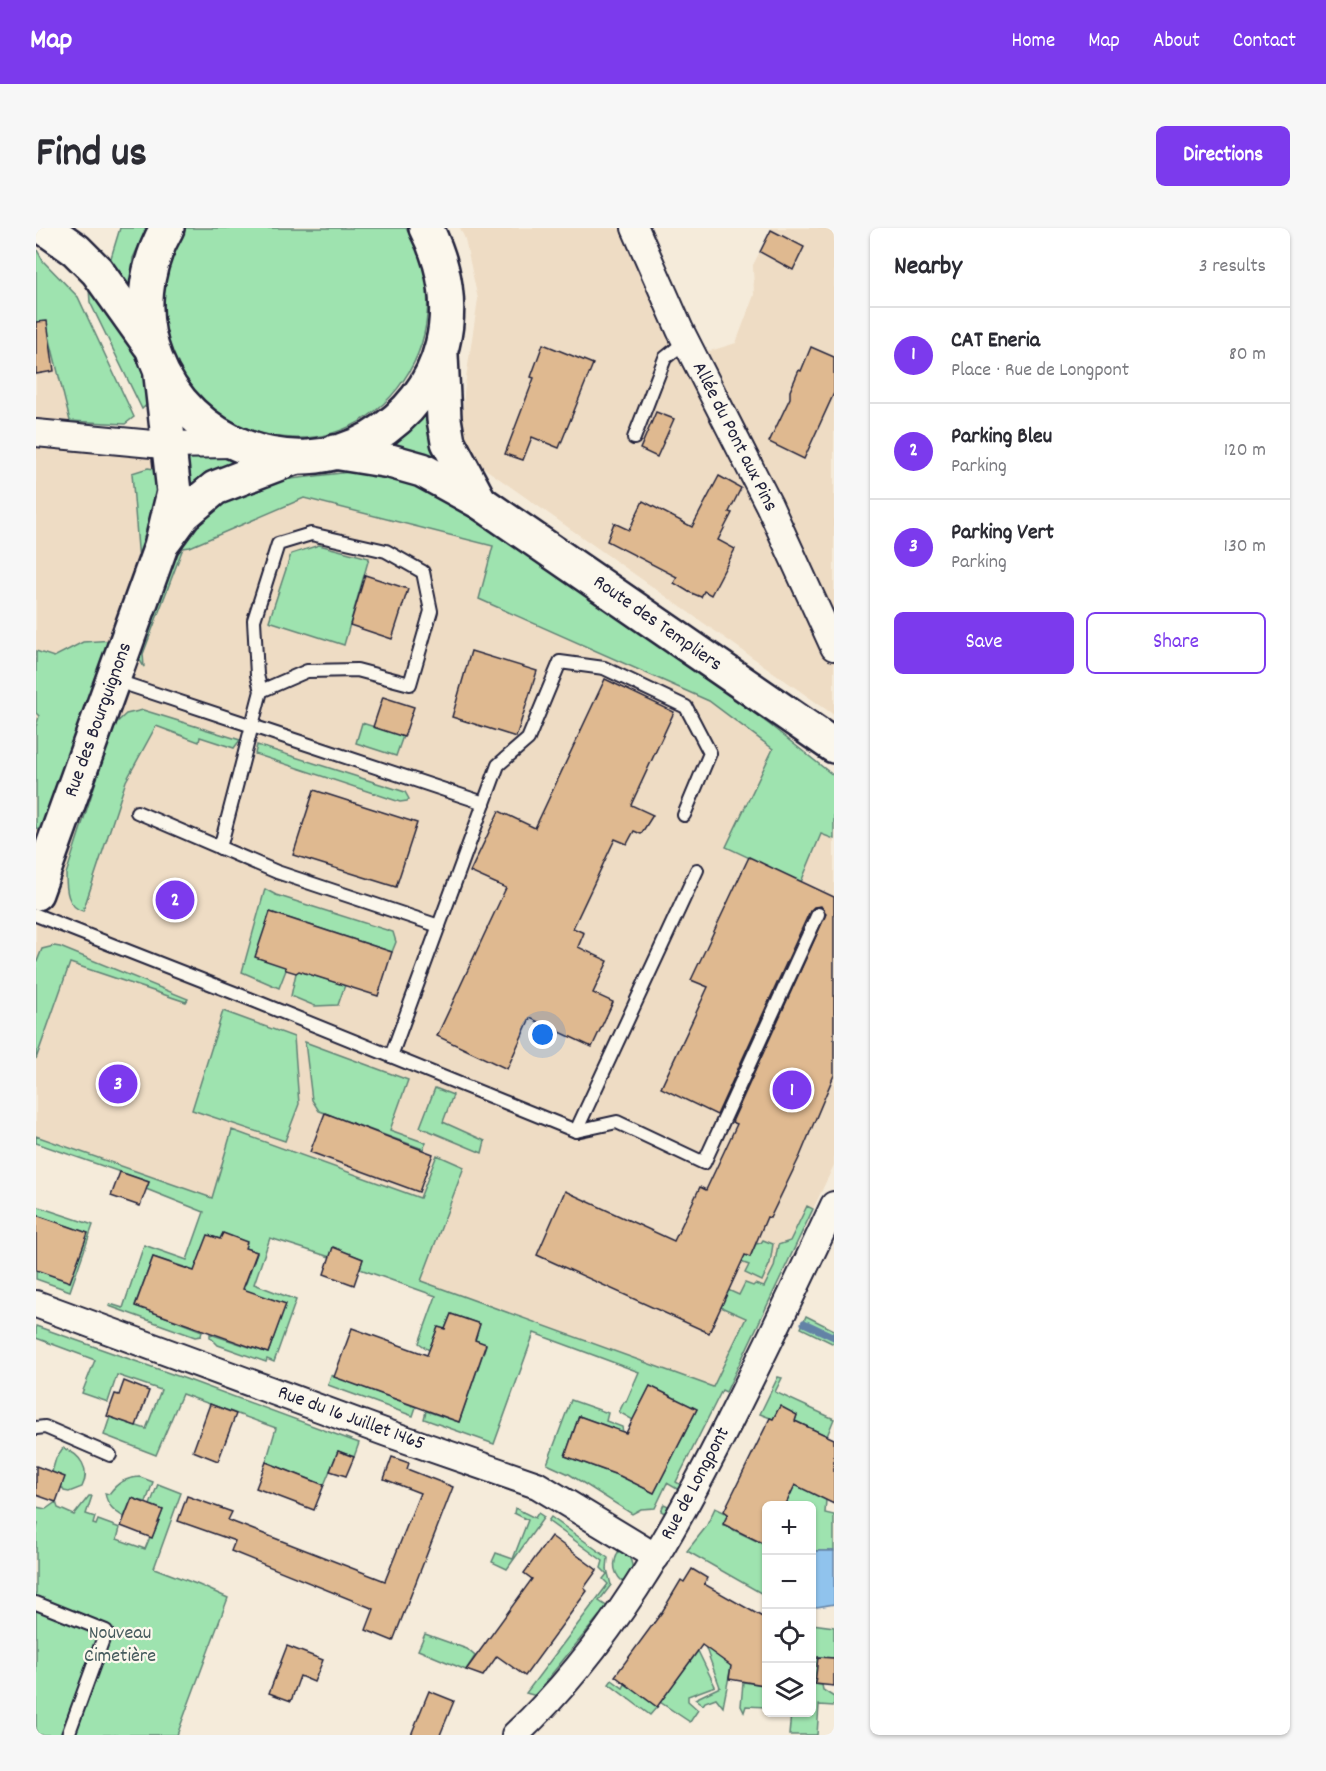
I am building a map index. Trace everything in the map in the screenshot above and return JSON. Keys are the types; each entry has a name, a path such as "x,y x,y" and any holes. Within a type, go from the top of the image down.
{"main road":[{"path":"45,228 76,250 97,271 156,359 175,396 192,415 212,431 235,444 265,454 296,457 334,452 370,438 401,415 425,385 441,351 447,324 448,298 444,272 436,247 426,228"},
{"name":"Rue des Bourguignons","path":"36,894 161,546 174,492 156,359 146,315 146,286 154,257 167,228"},
{"name":"Route des Templiers","path":"441,351 444,419 448,442 480,502"},
{"name":"Route des Templiers","path":"334,452 390,461 423,470 480,502 834,746"},
{"name":"Rue des Bourguignons","path":"161,546 184,514 215,488 296,457"}],"street":[{"name":"Allée du Pont aux Pins","path":"635,228 686,341 769,505 834,646"},
{"path":"36,433 169,445 235,444"},
{"name":"Rue de Longpont","path":"515,1735 540,1712 603,1638 676,1524 779,1322 831,1210"},
{"name":"Rue du 16 Juillet 1465","path":"36,1304 387,1433 537,1485 656,1557"}],"lane":[{"path":"634,438 665,358 686,341"},
{"path":"220,848 261,691 257,675 254,620 278,544 311,534 386,551 423,572 431,611 410,684 357,670 307,671 261,691"},
{"path":"391,1056 498,765 528,739 560,662 604,668 686,707 710,753 684,815"},
{"path":"113,679 484,803"},
{"path":"137,812 277,872 439,926"},
{"path":"576,1131 697,870"},
{"path":"36,915 576,1131 617,1122 704,1163 818,914"},
{"path":"36,1428 45,1427 110,1455"},
{"path":"36,1603 106,1630 68,1735"}],"shaded area":[{"path":"460,228 635,228 697,355 736,343 754,295 753,265 772,228 834,228 834,715 477,463 462,431 464,392 478,299 465,239"},
{"path":"36,288 76,447 119,451 505,549 734,719 834,802 834,1165 726,1392 530,1322 209,1202 36,1143"}],"green space":[{"path":"120,228 147,228 133,258 128,302 107,271"},
{"path":"182,228 406,228 424,271 427,313 418,353 398,388 368,416 332,433 291,438 246,428 214,411 197,395 183,376 166,346 161,326 160,292 163,270 169,252"},
{"path":"36,248 43,261 78,297 134,417 125,424 70,421 49,336 36,337"},
{"path":"89,288 126,334 153,399 142,409 90,302"},
{"path":"434,404 460,479 377,452"},
{"path":"182,456 231,456 255,465 193,497 182,487"},
{"path":"148,468 162,474 159,494 139,561 132,473"},
{"path":"367,470 430,482 658,642 770,725 834,776 834,839 821,834 801,882 726,847 773,749 709,701 479,599 493,546 304,498 183,548 143,654 144,667 136,654 174,544 194,518 248,484"},
{"path":"319,545 369,558 344,645 269,621 291,554"},
{"path":"113,640 46,831 36,828 36,727 39,716 36,713 36,651 54,657 83,642"},
{"path":"143,710 240,740 234,748 200,737 199,742 156,726 126,781 83,911 74,906 71,901 67,891 66,874 114,725 126,714"},
{"path":"362,723 403,736 396,756 356,743"},
{"path":"257,745 405,792 409,799 400,802 255,754"},
{"path":"265,889 276,895 393,932 396,942 392,952 270,912 286,970 279,988 242,972"},
{"path":"54,946 188,999 186,1002 70,963 36,1059 36,964 42,949"},
{"path":"299,971 345,985 338,1005 315,1006 291,996 296,973"},
{"path":"223,1011 294,1037 299,1104 285,1141 192,1110"},
{"path":"305,1042 408,1080 390,1130 426,1143 423,1149 319,1111 312,1100"},
{"path":"435,1088 453,1095 443,1122 485,1141 482,1153 420,1127"},
{"path":"232,1130 420,1198 437,1155 464,1167 421,1281 713,1387 746,1318 721,1307 728,1290 739,1295 745,1283 764,1287 774,1267 778,1245 790,1241 807,1206 813,1209 726,1392 722,1390 676,1482 684,1487 668,1515 661,1511 664,1504 670,1507 679,1490 667,1483 655,1508 641,1509 632,1514 569,1474 547,1464 571,1400 608,1413 606,1421 622,1427 623,1432 579,1416 565,1456 620,1476 654,1493 697,1409 650,1386 633,1420 619,1412 639,1372 534,1333 494,1444 424,1419 426,1411 459,1422 486,1345 475,1340 480,1324 451,1314 445,1329 438,1328 429,1350 419,1343 436,1296 360,1269 363,1259 334,1248 330,1257 270,1238 254,1284 296,1300 274,1362 267,1359 266,1362 218,1345 210,1337 210,1334 268,1353 285,1305 242,1294 243,1283 246,1283 257,1252 245,1248 223,1233 220,1239 209,1236 197,1275 187,1268 153,1257 135,1305 202,1331 201,1336 195,1337 109,1306 110,1304 123,1308 144,1245 187,1260 204,1212 146,1189 149,1182 36,1143 36,1136 212,1198"},
{"path":"36,1206 93,1225 70,1291 36,1279 36,1270 87,1233 36,1215"},
{"path":"763,1240 773,1244 770,1263 762,1281 745,1273 749,1265 741,1262 745,1255 750,1257 756,1244"},
{"path":"806,1316 834,1330 834,1344 801,1328"},
{"path":"36,1326 359,1443 354,1457 338,1451 324,1485 266,1462 276,1428 182,1394 156,1455 104,1435 110,1417 146,1429 161,1390 117,1375 108,1402 82,1393 95,1360 36,1338"},
{"path":"331,1375 416,1407 413,1416 328,1385"},
{"path":"778,1377 782,1378 775,1392 834,1419 827,1436 795,1421 797,1415 780,1407 773,1419 760,1414"},
{"path":"63,1448 79,1458 85,1474 82,1487 69,1492 64,1491 52,1472 56,1458"},
{"path":"140,1477 153,1482 146,1502 131,1500 124,1517 107,1501 105,1493 109,1494 118,1484 126,1480"},
{"path":"797,1480 826,1500 825,1513 834,1515 834,1551 816,1551 816,1501 787,1501"},
{"name":"Nouveau Cimetière","path":"158,1484 181,1493 154,1568 228,1598 177,1735 36,1735 36,1532 38,1524 36,1523 36,1507 46,1509 56,1502 58,1508 74,1515 89,1496 92,1496 86,1514 95,1517 93,1524 96,1525 98,1520 120,1528 117,1539 145,1549 163,1510 150,1505"},
{"path":"515,1508 535,1518 538,1513 544,1517 507,1569 492,1562 496,1553 513,1559 528,1520 514,1513"},
{"path":"715,1508 728,1514 723,1525 762,1544 762,1594 687,1551 706,1527"},
{"path":"551,1517 608,1558 607,1569 611,1585 599,1601 608,1607 604,1620 599,1616 546,1681 550,1686 540,1697 526,1693 608,1584 603,1579 607,1574 601,1568 603,1561 548,1521"},
{"path":"621,1547 629,1556 632,1565 632,1575 628,1586 619,1578 615,1568"},
{"path":"816,1625 834,1627 834,1658 818,1657 816,1675"},
{"path":"425,1634 467,1649 475,1656 466,1670 418,1650"},
{"path":"704,1643 731,1666 723,1707 716,1698 703,1705 695,1699 720,1687"},
{"path":"698,1651 715,1686 688,1696 688,1701 698,1710 690,1722 660,1702"},
{"path":"612,1680 623,1688 625,1684 657,1707 650,1715 609,1684"},
{"path":"743,1682 762,1685 762,1707 746,1706 744,1712 741,1706"},
{"path":"816,1684 822,1685 823,1690 834,1697 834,1706 819,1705 817,1735 789,1735 791,1717 816,1717"}],"water":[{"path":"816,1551 834,1551 834,1604 817,1607"}],"building":[{"path":"771,230 804,247 793,270 760,252"},
{"path":"47,321 54,371 36,374 36,322"},
{"path":"543,344 593,364 559,448 532,437 523,460 505,454 534,378 531,377"},
{"path":"811,347 834,357 834,393 804,459 769,442"},
{"path":"656,412 674,419 657,457 640,449"},
{"path":"719,476 741,488 729,512 732,513 718,540 735,549 711,595 704,591 701,597 689,592 674,583 677,577 607,541 614,523 629,530 643,501 692,527"},
{"path":"365,575 408,589 392,639 350,625"},
{"path":"471,651 537,671 516,737 452,717"},
{"path":"605,679 674,712 631,805 653,815 641,834 634,831 627,844 615,839 573,928 584,933 578,947 608,961 593,993 613,1002 592,1047 530,1018 507,1069 437,1036 506,888 470,872 499,811 535,828"},
{"path":"383,697 414,707 404,737 373,727"},
{"path":"314,790 417,823 396,887 293,855"},
{"path":"749,857 834,897 834,1075 800,1156 770,1218 767,1217 750,1257 745,1255 709,1333 537,1255 565,1191 674,1241 700,1187 706,1190 737,1124 732,1122 826,914 821,906 814,907 810,911 717,1115 661,1088 708,987 691,980"},
{"path":"270,912 392,952 378,996 299,971 296,973 286,970 285,967 255,957"},
{"path":"325,1113 433,1154 419,1192 310,1152"},
{"path":"120,1172 149,1182 140,1206 111,1196"},
{"path":"36,1215 88,1233 70,1282 36,1270"},
{"path":"223,1233 247,1242 245,1248 257,1252 243,1289 286,1304 268,1353 135,1306 153,1257 194,1271 208,1235 220,1239"},
{"path":"333,1247 363,1259 354,1285 324,1274"},
{"path":"451,1314 480,1324 475,1340 486,1344 459,1422 334,1377 352,1328 427,1355 438,1327 445,1329"},
{"path":"124,1381 149,1391 136,1426 107,1416 115,1394 119,1395"},
{"path":"650,1386 697,1409 654,1493 620,1476 565,1456 579,1416 626,1433"},
{"path":"210,1404 236,1414 218,1461 193,1451"},
{"path":"780,1406 797,1415 795,1421 834,1439 834,1504 795,1485 787,1501 762,1501 762,1543 723,1524 728,1514 724,1511 770,1418 773,1419"},
{"path":"338,1451 354,1457 346,1476 330,1471"},
{"path":"392,1457 409,1463 407,1469 453,1487 393,1641 366,1630 374,1609 231,1551 235,1541 178,1521 187,1496 232,1512 228,1520 385,1581 420,1493 384,1479"},
{"path":"266,1462 324,1485 314,1510 256,1488"},
{"path":"36,1466 65,1477 56,1502 36,1495"},
{"path":"132,1498 163,1510 152,1538 121,1526"},
{"path":"551,1536 597,1570 584,1588 587,1591 525,1676 497,1656 483,1676 466,1670 532,1579 524,1573"},
{"path":"692,1569 707,1578 704,1584 762,1617 762,1685 729,1679 731,1666 702,1645 657,1707 615,1676 662,1612 681,1580 684,1582"},
{"path":"287,1646 323,1660 314,1682 300,1676 291,1701 269,1693"},
{"path":"818,1657 834,1658 834,1686 816,1684"},
{"path":"429,1691 454,1701 440,1735 411,1735"}],"waterway":[{"path":"804,1323 834,1337"}],"place":[{"name":"Parking Bleu","path":"175,900"},
{"name":"Parking Vert","path":"118,1084"},
{"name":"CAT Eneria","path":"792,1090"}]}
